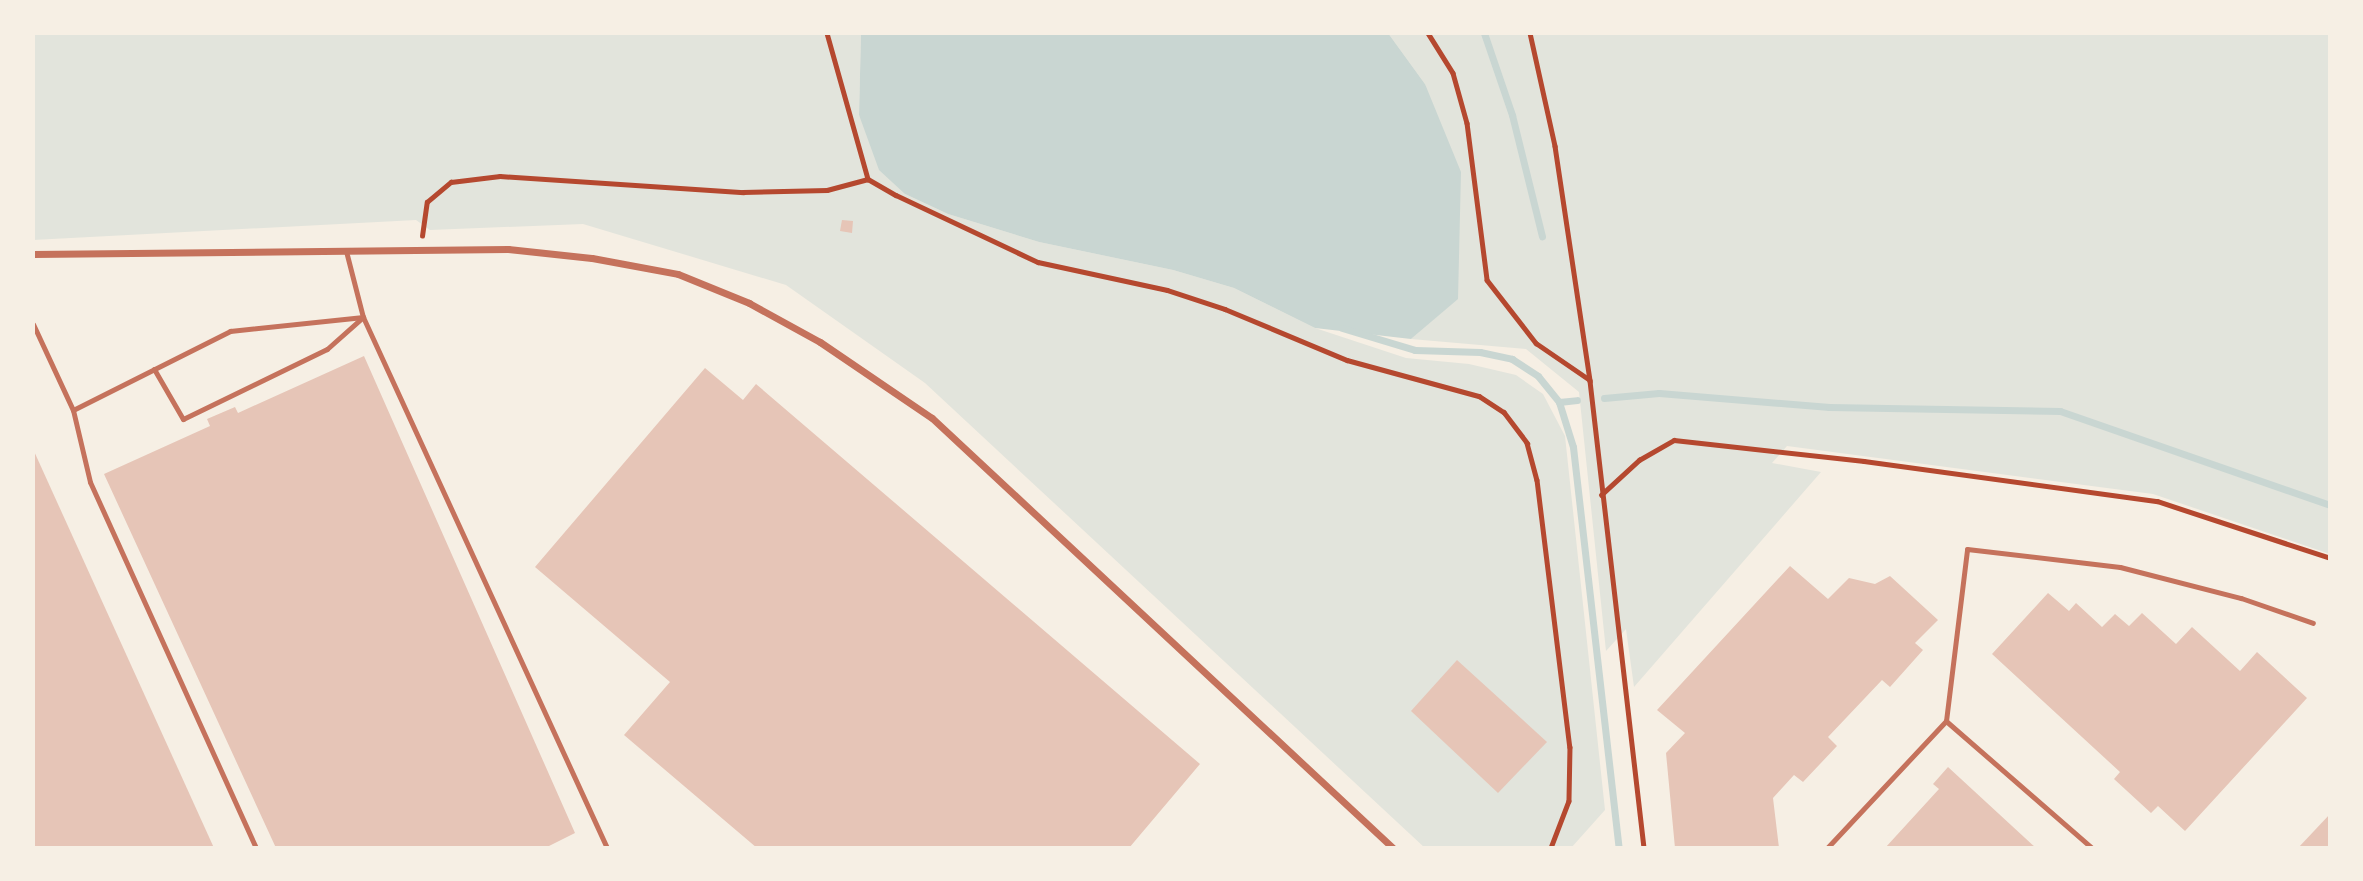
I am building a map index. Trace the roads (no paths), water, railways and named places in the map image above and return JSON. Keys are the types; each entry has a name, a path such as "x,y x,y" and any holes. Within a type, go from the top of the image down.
{"street":[{"path":"33,254 508,249 592,258 678,274 749,303 820,342 932,418 1393,848"}],"lane":[{"path":"346,251 363,317 607,848"},
{"path":"73,410 230,331 363,317"},
{"path":"154,369 183,419 327,349 363,317"},
{"path":"33,324 73,410 90,482 256,848"},
{"path":"1827,848 1945,721 1967,549 2120,566 2241,598 2313,623"},
{"path":"1945,721 2092,848"}],"waterway":[{"path":"1484,33 1512,115 1542,236"},
{"path":"1342,328 1415,350 1480,352 1512,359 1538,376 1559,402 1573,447 1619,848"},
{"path":"1604,398 1659,393 1829,407 2060,411 2330,505"},
{"path":"1559,402 1577,400"}]}
